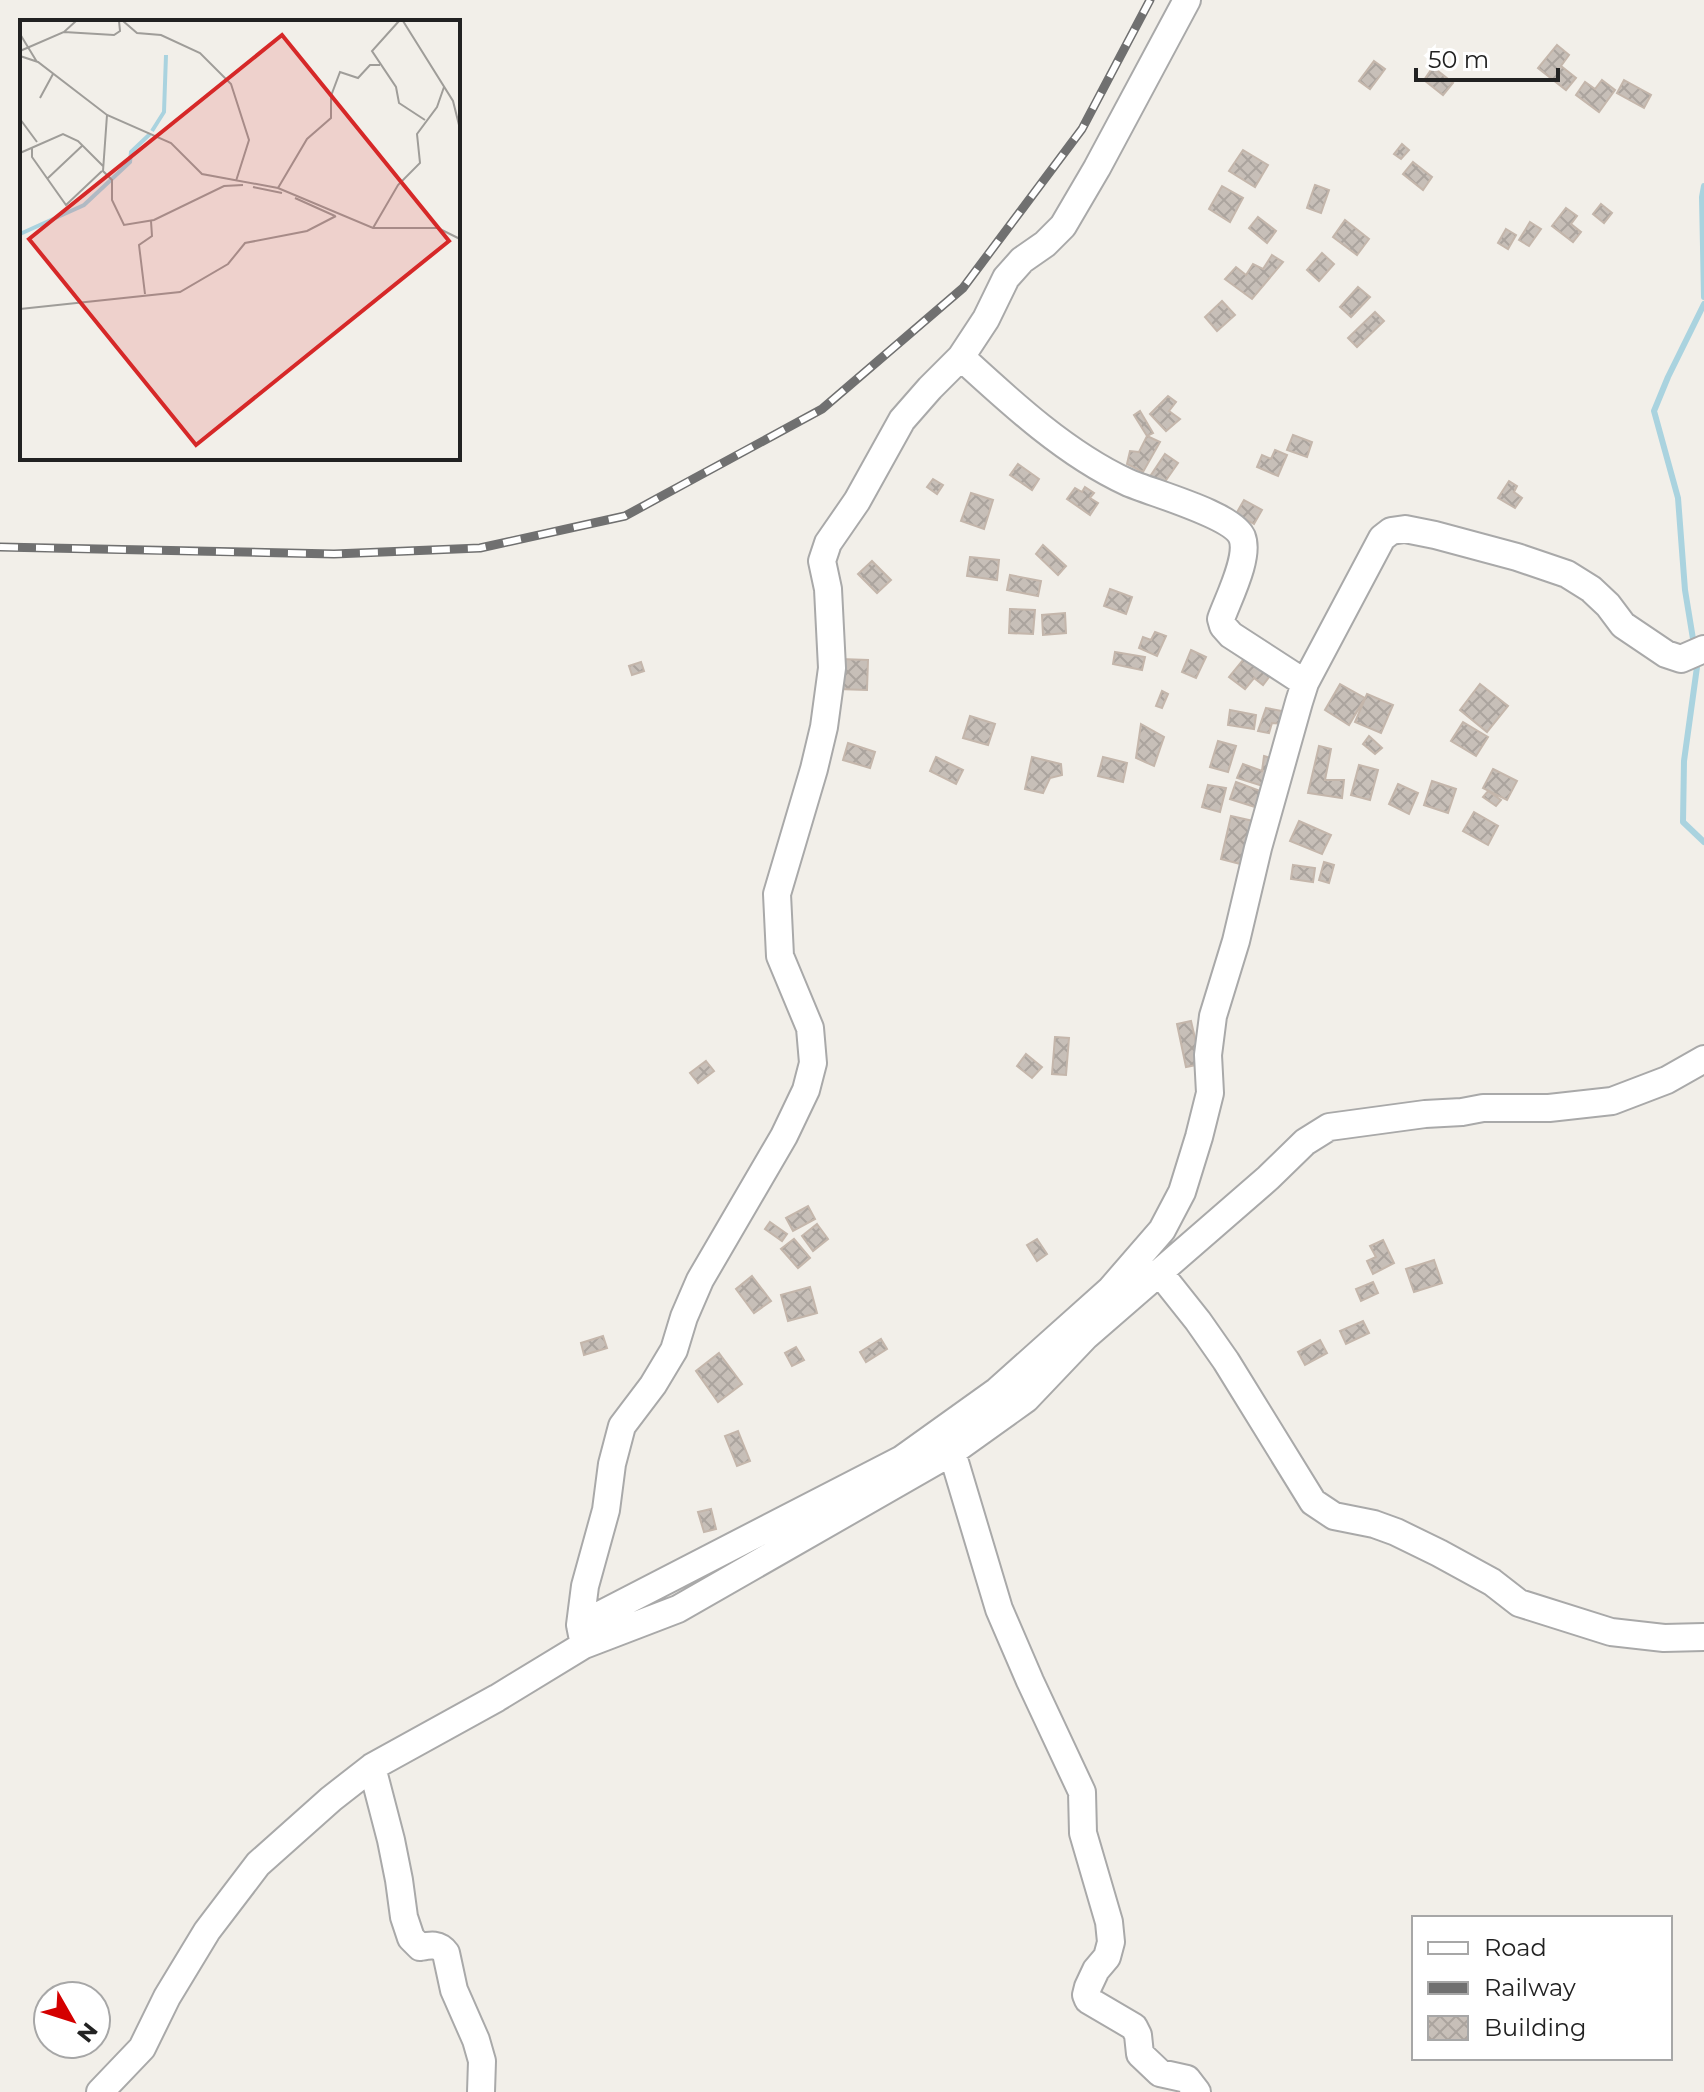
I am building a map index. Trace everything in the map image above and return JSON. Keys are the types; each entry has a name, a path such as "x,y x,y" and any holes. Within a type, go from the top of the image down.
{"street":[{"path":"582,1635 585,1586 606,1510 612,1464 622,1426 653,1385 674,1350 700,1280 784,1136 806,1090 813,1063 810,1028 780,956 777,894 824,727 832,668 828,589 822,561 828,543 857,501 902,420 961,357 986,319 1006,278 1022,260 1063,226 1187,0"},
{"path":"961,357 1047,431 1094,464 1127,482 1211,514 1235,528 1242,538 1243,556 1221,619 1223,626 1231,635 1305,683"},
{"path":"100,2092 142,2048 167,1997 207,1931 258,1864 331,1799 372,1767 497,1698 582,1635 902,1459 997,1391 1110,1290 1162,1230 1182,1192 1199,1137 1210,1093 1208,1055 1213,1016 1305,683 1382,538 1391,531 1405,529 1517,557 1567,574 1591,589 1623,625 1651,646 1681,659 1704,649"},
{"path":"582,1635 678,1609 952,1452 1026,1399 1085,1337 1305,1142 1329,1127 1483,1108 1549,1108 1612,1101 1667,1080 1704,1059"},
{"path":"1159,1272 1226,1361 1313,1502 1334,1516 1374,1524 1439,1553 1492,1582 1519,1603 1611,1632 1664,1638 1704,1637"},
{"path":"952,1452 999,1609 1082,1792 1083,1833 1109,1922 1111,1942 1107,1957 1096,1970 1086,1995 1088,2000 1134,2027 1140,2054 1160,2073 1187,2079 1197,2092"},
{"path":"372,1767 394,1853 404,1917 415,1944 420,1947 436,1945 446,1953 454,1990 482,2061 481,2092"}],"building":[{"path":"1557,45 1569,55 1561,66 1576,78 1566,90 1538,68"},
{"path":"1374,61 1385,69 1370,89 1359,81"},
{"path":"1433,67 1453,83 1443,95 1424,80"},
{"path":"1602,80 1615,90 1599,112 1576,95 1585,82 1595,89"},
{"path":"1624,80 1651,95 1644,108 1617,93"},
{"path":"1402,144 1409,150 1401,159 1394,154"},
{"path":"1243,150 1268,165 1255,187 1229,171"},
{"path":"1413,162 1432,177 1423,190 1403,174"},
{"path":"1315,185 1329,190 1321,213 1307,208"},
{"path":"1222,186 1243,198 1230,222 1209,209"},
{"path":"1601,204 1612,213 1604,223 1593,214"},
{"path":"1566,208 1577,216 1571,224 1581,232 1573,242 1552,226"},
{"path":"1258,217 1276,231 1267,243 1249,228"},
{"path":"1345,220 1369,239 1357,255 1333,237"},
{"path":"1530,222 1541,229 1529,246 1519,240"},
{"path":"1506,229 1516,235 1508,249 1498,243"},
{"path":"1322,253 1334,264 1319,281 1307,270"},
{"path":"1272,255 1283,262 1252,299 1225,279 1236,267 1246,275 1253,264 1263,269"},
{"path":"1358,287 1370,297 1351,317 1340,307"},
{"path":"1222,301 1235,315 1217,331 1205,317"},
{"path":"1375,312 1384,321 1357,347 1348,338"},
{"path":"1168,396 1176,402 1169,411 1180,419 1166,431 1150,414"},
{"path":"1140,411 1153,433 1147,436 1134,415"},
{"path":"1293,435 1312,442 1307,457 1287,450"},
{"path":"1147,436 1160,442 1143,472 1127,464 1130,451 1139,452"},
{"path":"1275,450 1287,455 1278,476 1257,467 1262,455 1271,459"},
{"path":"1165,454 1178,463 1162,486 1149,478"},
{"path":"1018,464 1039,479 1032,490 1010,475"},
{"path":"933,479 943,485 937,494 927,487"},
{"path":"1509,481 1517,486 1514,492 1522,498 1515,508 1498,498"},
{"path":"1085,487 1094,493 1090,498 1098,503 1090,515 1067,499 1075,488 1082,492"},
{"path":"971,493 993,500 984,529 961,521"},
{"path":"1244,500 1262,510 1254,524 1236,514"},
{"path":"1043,545 1066,566 1058,575 1036,554"},
{"path":"970,557 999,560 997,580 967,576"},
{"path":"872,561 891,580 877,593 858,574"},
{"path":"1010,575 1041,581 1038,596 1007,590"},
{"path":"1110,589 1132,597 1126,614 1104,606"},
{"path":"1010,609 1035,610 1033,634 1009,633"},
{"path":"1065,613 1066,633 1043,635 1042,615"},
{"path":"1155,632 1166,636 1157,656 1139,648 1143,637 1151,640"},
{"path":"1191,650 1206,657 1196,678 1182,672"},
{"path":"1115,652 1145,657 1142,670 1113,664"},
{"path":"1247,655 1272,673 1263,685 1254,678 1245,689 1229,677"},
{"path":"840,659 868,660 867,690 838,689"},
{"path":"641,662 644,671 632,675 629,666"},
{"path":"1340,684 1365,698 1349,725 1325,710"},
{"path":"1480,684 1508,706 1487,732 1460,710"},
{"path":"1162,691 1168,694 1162,708 1156,706"},
{"path":"1367,694 1393,705 1381,733 1355,722"},
{"path":"1266,708 1287,712 1283,724 1272,723 1269,733 1258,731"},
{"path":"1230,710 1256,715 1254,729 1228,725"},
{"path":"970,716 995,724 988,745 963,738"},
{"path":"1463,722 1488,737 1476,756 1451,741"},
{"path":"1141,724 1164,737 1154,766 1136,758"},
{"path":"1369,736 1382,748 1375,754 1363,744"},
{"path":"1218,741 1236,746 1228,772 1210,767"},
{"path":"848,743 875,752 870,768 843,760"},
{"path":"1319,746 1331,749 1325,780 1344,780 1342,798 1308,793"},
{"path":"1264,756 1273,759 1269,788 1237,778 1243,764 1262,771"},
{"path":"936,757 963,770 956,784 930,771"},
{"path":"1032,757 1061,764 1062,775 1050,778 1043,793 1025,789"},
{"path":"1103,757 1127,763 1123,782 1098,776"},
{"path":"1359,765 1378,770 1370,800 1351,795"},
{"path":"1493,769 1517,781 1507,800 1483,788"},
{"path":"1432,781 1456,789 1448,813 1424,805"},
{"path":"1236,782 1263,792 1258,808 1230,799"},
{"path":"1398,784 1418,793 1409,814 1389,804"},
{"path":"1208,785 1226,788 1220,812 1202,807"},
{"path":"1488,791 1501,800 1496,806 1483,797"},
{"path":"1474,812 1498,826 1488,845 1463,831"},
{"path":"1231,816 1258,822 1248,866 1221,859"},
{"path":"1299,821 1331,835 1322,854 1290,841"},
{"path":"1324,862 1334,865 1329,883 1319,880"},
{"path":"1293,865 1315,868 1313,882 1291,879"},
{"path":"1191,1021 1201,1064 1186,1067 1177,1024"},
{"path":"1055,1037 1069,1038 1066,1075 1052,1074"},
{"path":"1026,1054 1042,1067 1032,1078 1017,1066"},
{"path":"706,1061 714,1071 698,1083 690,1073"},
{"path":"808,1206 815,1219 793,1231 786,1218"},
{"path":"770,1222 787,1234 782,1241 765,1229"},
{"path":"817,1224 828,1239 813,1251 802,1236"},
{"path":"794,1239 810,1258 798,1268 781,1249"},
{"path":"1037,1239 1047,1254 1037,1261 1027,1245"},
{"path":"1383,1240 1394,1263 1373,1274 1367,1261 1376,1257 1370,1246"},
{"path":"1434,1260 1442,1283 1414,1292 1406,1269"},
{"path":"752,1276 771,1301 754,1313 736,1289"},
{"path":"1373,1282 1378,1293 1361,1301 1356,1289"},
{"path":"810,1287 817,1313 788,1321 781,1295"},
{"path":"1363,1321 1369,1333 1346,1344 1340,1331"},
{"path":"603,1336 607,1348 584,1355 581,1343"},
{"path":"881,1339 887,1349 866,1362 860,1352"},
{"path":"1320,1340 1327,1353 1305,1365 1298,1352"},
{"path":"796,1347 804,1360 792,1366 785,1353"},
{"path":"719,1353 742,1384 718,1402 696,1371"},
{"path":"738,1431 750,1461 737,1466 725,1436"},
{"path":"711,1509 716,1529 704,1532 698,1512"}],"waterway":[{"path":"1704,186 1704,297"},
{"path":"1694,645 1685,590 1678,498 1654,411 1704,304"},
{"path":"1696,660 1684,761 1683,822 1704,842"}],"railway":[{"path":"0,547 334,554 480,548 625,516 822,409 963,288 1082,129 1150,0"}]}
